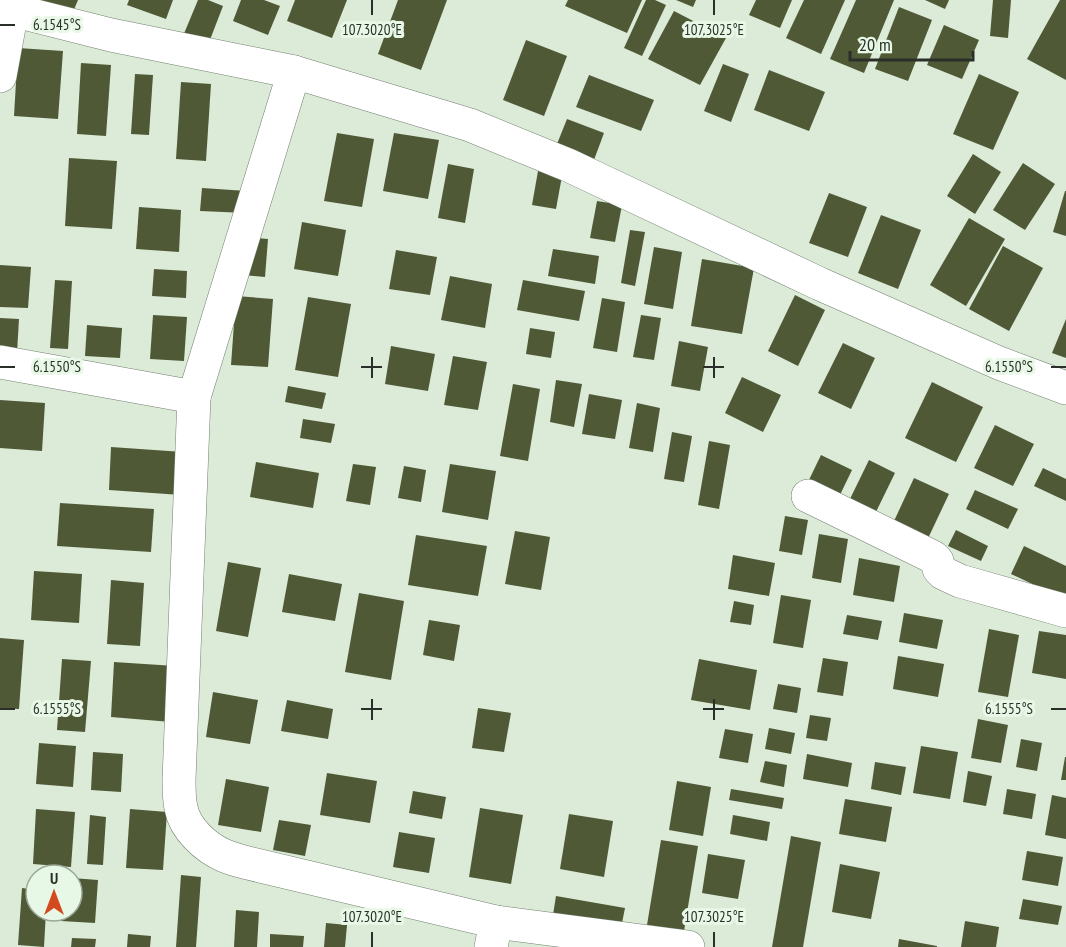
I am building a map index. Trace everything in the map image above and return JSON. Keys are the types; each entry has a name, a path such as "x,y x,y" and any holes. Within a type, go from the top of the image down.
{"street":[{"path":"0,76 6,9 111,35 294,72 470,125 524,146 820,284 999,363 1066,388"},
{"path":"294,72 194,397 178,780 181,808 185,819 200,840 224,856 494,934 688,947"},
{"path":"0,362 194,397"},
{"path":"808,496 933,557 943,573 960,581 1066,611"}],"building":[{"path":"21,0 78,0 70,19"},
{"path":"129,0 173,0 166,19 127,5"},
{"path":"198,0 208,0 223,6 208,45 183,36"},
{"path":"241,0 264,0 280,6 268,35 233,21"},
{"path":"295,0 347,0 332,38 287,21"},
{"path":"398,0 447,0 421,70 378,54"},
{"path":"568,0 642,0 627,33 565,6"},
{"path":"646,0 655,0 666,5 642,56 624,48"},
{"path":"676,0 696,0 693,7"},
{"path":"756,0 792,0 780,28 749,15"},
{"path":"804,0 845,0 821,54 786,38"},
{"path":"856,0 894,0 864,73 830,59"},
{"path":"925,0 949,0 945,9"},
{"path":"993,0 1011,0 1008,38 990,36"},
{"path":"1060,0 1066,0 1066,80 1027,59"},
{"path":"899,7 932,20 908,81 875,69"},
{"path":"674,11 726,38 700,85 648,59"},
{"path":"944,25 979,40 962,79 927,65"},
{"path":"526,40 567,56 544,116 503,100"},
{"path":"18,48 63,51 58,119 14,116"},
{"path":"81,63 111,65 106,136 77,134"},
{"path":"723,64 749,74 731,122 704,111"},
{"path":"769,70 825,92 809,131 754,110"},
{"path":"135,74 153,75 149,135 131,134"},
{"path":"979,74 1019,92 993,150 953,134"},
{"path":"589,75 654,100 641,131 576,107"},
{"path":"181,82 211,84 206,161 176,159"},
{"path":"567,119 604,133 591,168 553,154"},
{"path":"337,133 374,139 362,207 324,201"},
{"path":"394,133 439,140 428,199 383,191"},
{"path":"973,154 1001,172 975,214 947,196"},
{"path":"69,158 117,161 112,229 65,226"},
{"path":"1023,163 1055,184 1025,230 993,210"},
{"path":"448,164 474,169 465,223 438,218"},
{"path":"538,171 562,176 556,209 532,205"},
{"path":"202,188 247,191 246,213 200,211"},
{"path":"1066,191 1066,236 1053,232"},
{"path":"829,193 867,207 848,257 809,243"},
{"path":"597,201 622,205 615,242 590,238"},
{"path":"139,207 181,210 179,252 136,249"},
{"path":"881,215 921,230 898,289 858,273"},
{"path":"969,218 1005,239 966,306 930,285"},
{"path":"302,222 346,230 338,276 294,269"},
{"path":"630,230 645,232 635,286 621,283"},
{"path":"247,237 268,239 265,277 244,275"},
{"path":"1003,246 1043,268 1009,331 969,309"},
{"path":"654,247 682,252 673,309 644,304"},
{"path":"553,249 599,256 595,284 548,276"},
{"path":"396,250 437,257 430,295 389,289"},
{"path":"702,259 754,268 742,334 691,326"},
{"path":"0,265 31,267 28,308 0,307"},
{"path":"154,269 187,271 186,298 152,296"},
{"path":"450,276 492,284 485,328 441,320"},
{"path":"55,280 72,281 68,349 50,348"},
{"path":"523,280 585,291 579,321 517,310"},
{"path":"795,295 825,310 798,366 768,351"},
{"path":"236,296 273,299 268,367 231,365"},
{"path":"308,297 351,304 338,377 295,370"},
{"path":"602,298 625,302 617,352 593,348"},
{"path":"153,315 187,317 184,361 150,359"},
{"path":"641,315 661,318 654,360 633,357"},
{"path":"0,318 19,319 17,353 0,352"},
{"path":"1066,319 1066,358 1052,353"},
{"path":"87,325 122,328 120,358 85,356"},
{"path":"530,328 555,332 551,358 526,354"},
{"path":"679,341 708,347 700,391 671,386"},
{"path":"843,343 875,358 851,409 818,393"},
{"path":"391,346 435,354 428,391 385,384"},
{"path":"453,356 487,362 478,410 444,405"},
{"path":"742,377 781,395 763,432 725,413"},
{"path":"556,380 582,384 574,427 550,422"},
{"path":"932,382 983,407 956,462 905,438"},
{"path":"513,384 540,389 528,461 500,456"},
{"path":"288,386 326,393 322,409 285,402"},
{"path":"589,394 622,400 615,439 582,434"},
{"path":"0,400 45,403 42,451 0,448"},
{"path":"637,403 660,408 653,452 629,448"},
{"path":"303,419 335,424 331,443 300,438"},
{"path":"995,425 1034,444 1013,486 974,468"},
{"path":"672,432 692,436 684,482 664,479"},
{"path":"709,441 730,445 719,509 698,505"},
{"path":"111,447 183,452 181,495 109,490"},
{"path":"821,455 852,470 838,499 807,484"},
{"path":"869,460 895,473 874,516 848,503"},
{"path":"256,462 319,473 313,508 250,497"},
{"path":"353,464 376,467 370,505 346,501"},
{"path":"450,464 496,471 488,520 442,512"},
{"path":"404,466 426,470 421,502 398,498"},
{"path":"1043,468 1066,479 1066,501 1034,486"},
{"path":"914,478 949,494 922,551 888,534"},
{"path":"975,490 1018,509 1008,529 966,509"},
{"path":"60,503 154,509 151,552 57,546"},
{"path":"785,516 808,520 802,555 779,551"},
{"path":"956,530 988,546 981,561 948,546"},
{"path":"515,531 550,537 541,590 505,584"},
{"path":"819,534 848,539 841,583 812,578"},
{"path":"416,535 487,546 478,596 408,585"},
{"path":"1024,546 1066,566 1066,600 1011,574"},
{"path":"733,555 775,563 769,596 728,589"},
{"path":"859,558 900,566 894,602 853,595"},
{"path":"228,562 261,568 248,637 216,631"},
{"path":"34,571 82,574 79,623 31,620"},
{"path":"289,574 342,584 335,621 282,612"},
{"path":"111,580 144,583 140,646 107,644"},
{"path":"359,593 404,601 391,680 345,672"},
{"path":"781,595 811,600 803,648 773,643"},
{"path":"734,601 754,605 751,625 730,622"},
{"path":"904,613 943,620 937,649 899,642"},
{"path":"847,615 882,621 878,640 843,634"},
{"path":"429,620 460,625 454,661 423,655"},
{"path":"989,629 1019,635 1008,697 978,692"},
{"path":"1039,631 1066,635 1066,679 1032,673"},
{"path":"0,638 24,640 19,709 0,708"},
{"path":"898,656 944,664 938,697 893,689"},
{"path":"823,658 848,662 843,696 817,692"},
{"path":"62,659 91,661 85,732 57,730"},
{"path":"699,659 757,670 750,710 691,700"},
{"path":"114,662 175,666 171,722 111,717"},
{"path":"778,684 801,688 797,713 773,709"},
{"path":"213,692 258,700 250,744 206,737"},
{"path":"287,700 333,709 328,739 281,731"},
{"path":"478,708 511,713 504,752 472,748"},
{"path":"810,715 831,718 827,741 806,738"},
{"path":"978,719 1008,725 1001,763 971,758"},
{"path":"769,728 795,733 791,754 765,749"},
{"path":"725,729 753,734 748,763 719,758"},
{"path":"1021,739 1042,743 1037,771 1016,767"},
{"path":"39,743 76,746 73,787 36,784"},
{"path":"921,746 958,752 950,799 913,793"},
{"path":"93,752 123,754 121,792 91,790"},
{"path":"807,754 852,763 848,787 803,779"},
{"path":"1065,757 1066,780 1061,780"},
{"path":"765,761 787,765 784,787 760,782"},
{"path":"875,762 906,767 901,795 871,789"},
{"path":"968,771 992,776 986,806 963,802"},
{"path":"327,773 377,781 370,823 320,815"},
{"path":"226,779 269,787 261,832 218,825"},
{"path":"677,781 711,787 703,836 669,830"},
{"path":"731,789 784,798 782,809 729,800"},
{"path":"1007,789 1036,794 1032,819 1003,814"},
{"path":"413,791 446,797 442,819 409,813"},
{"path":"1052,795 1066,798 1066,839 1045,835"},
{"path":"845,799 892,807 886,842 839,834"},
{"path":"480,808 523,815 511,884 469,877"},
{"path":"36,809 75,812 71,863 33,863"},
{"path":"130,809 167,812 163,870 126,868"},
{"path":"569,814 613,821 604,877 560,869"},
{"path":"90,815 106,817 103,865 87,864"},
{"path":"733,815 770,822 767,841 730,834"},
{"path":"279,820 311,825 305,856 273,850"},
{"path":"399,832 435,838 429,873 393,867"},
{"path":"791,836 821,842 803,947 772,947"},
{"path":"661,840 698,846 684,931 647,925"},
{"path":"1027,851 1063,857 1058,886 1022,880"},
{"path":"708,854 745,860 738,899 702,893"},
{"path":"840,864 880,872 871,919 832,912"},
{"path":"181,875 201,877 196,947 176,947"},
{"path":"84,879 98,880 95,923 84,922"},
{"path":"22,888 24,888 24,923 45,923 44,947 18,945"},
{"path":"556,896 625,908 620,933 552,921"},
{"path":"1023,899 1062,906 1058,925 1019,919"},
{"path":"236,910 259,912 257,947 234,947"},
{"path":"965,921 999,927 996,947 961,947"},
{"path":"326,923 347,925 345,947 324,947"},
{"path":"128,934 151,936 150,947 127,947"},
{"path":"270,934 304,936 303,947 270,947"},
{"path":"72,938 96,939 95,947 71,947"},
{"path":"899,939 937,946 937,947 898,947"}]}
